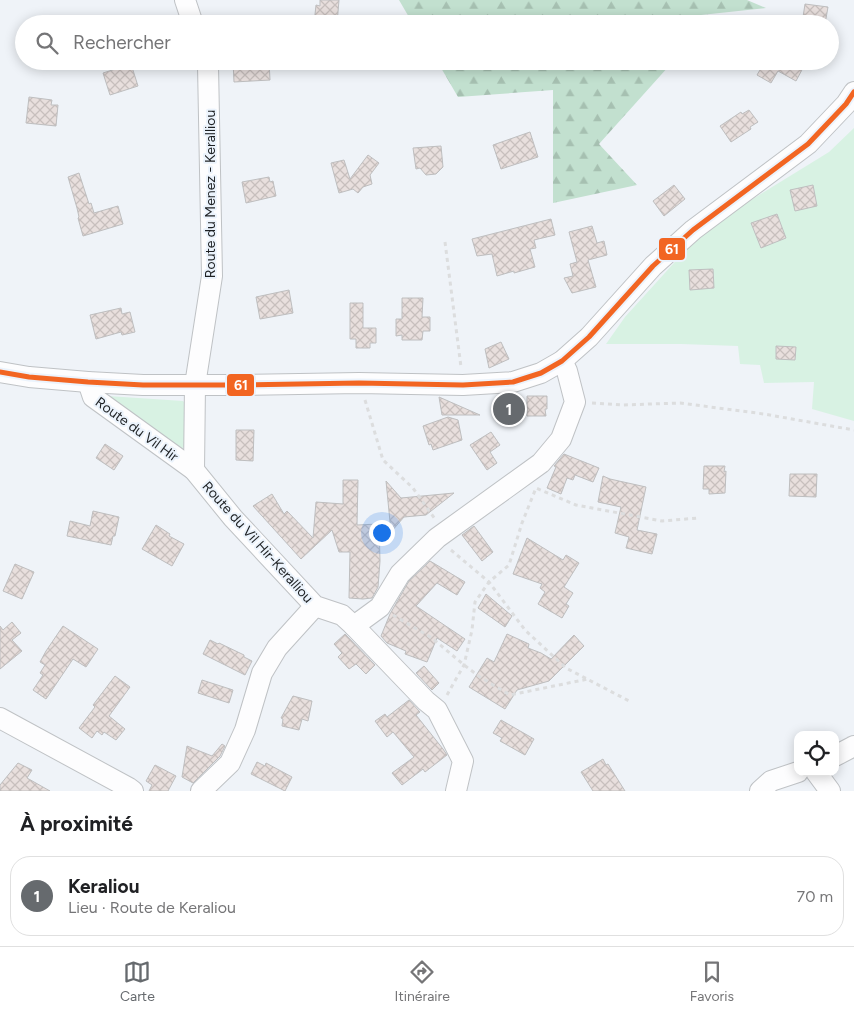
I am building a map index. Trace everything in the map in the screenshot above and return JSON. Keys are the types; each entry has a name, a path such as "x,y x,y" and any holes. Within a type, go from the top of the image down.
{"street":[{"path":"185,0 190,15"},
{"name":"Route du Menez - Keralliou","path":"194,470 195,385 212,276 208,70"},
{"path":"0,372 30,377 143,385 359,383 463,385 513,382 540,374 562,361 589,337 653,266 692,230 808,144 846,104 854,92"},
{"path":"354,626 380,607 400,574 437,538 541,463 561,439 575,402 567,371 562,361"},
{"name":"Route du Vil Hir","path":"88,382 93,397 194,470"},
{"name":"Route du Vil Hir-Keralliou","path":"194,470 233,518 315,606 342,615 437,710 463,761 456,791"},
{"path":"201,791 230,763 244,730 262,673 277,648 315,606"},
{"path":"0,718 133,791"},
{"path":"839,754 854,746"},
{"path":"760,791 771,781 794,773"},
{"path":"819,776 830,791"}],"path":[{"path":"445,242 463,385"},
{"path":"359,383 383,460 413,488 439,524 437,538 489,582 525,630 566,668 631,702"},
{"path":"575,402 622,405 680,402 854,430"},
{"path":"437,710 464,665 472,630 475,602 489,582 509,566 536,488 576,505 662,521 698,518"},
{"path":"380,607 432,638 480,677 510,695 588,679"}],"green space":[{"path":"399,0 747,0 766,8 701,15 408,15"},
{"path":"442,70 665,70 599,144 637,185 553,203 553,90 458,97"},
{"path":"854,128 854,421 812,409 814,382 764,383 760,365 740,364 738,346 606,344 625,317 693,242 743,205 829,152"},
{"path":"108,396 183,401 191,409 187,442 182,449"}],"building":[{"path":"320,0 339,0 338,15 315,15 316,5 320,6"},
{"path":"805,4 828,7 827,15 803,15"},
{"path":"112,70 133,70 138,86 110,95 103,73"},
{"path":"233,70 269,70 270,80 234,82"},
{"path":"760,70 802,70 796,81 778,71 771,83 757,75"},
{"path":"29,97 52,100 51,105 58,105 56,126 26,123"},
{"path":"749,110 758,122 731,142 720,126 741,112 742,114"},
{"path":"530,132 538,157 501,169 493,145"},
{"path":"441,146 443,167 436,174 426,175 420,168 416,169 413,148"},
{"path":"368,155 379,163 370,175 372,184 363,187 358,193 353,189 339,193 331,163 344,160 350,179"},
{"path":"79,173 89,204 91,203 94,213 118,206 123,224 83,236 68,177"},
{"path":"269,177 270,182 273,181 276,196 246,203 242,182"},
{"path":"674,185 685,199 664,216 653,201"},
{"path":"813,185 817,206 795,211 790,190"},
{"path":"777,214 786,238 761,248 751,223"},
{"path":"551,219 555,235 534,240 536,248 530,249 535,267 497,276 492,254 477,256 472,239"},
{"path":"592,226 597,243 604,241 607,255 588,260 596,287 572,293 564,278 573,276 570,264 577,262 569,232"},
{"path":"713,269 714,288 690,290 689,270"},
{"path":"289,290 293,313 260,319 256,297"},
{"path":"402,298 423,298 422,317 430,317 430,331 423,331 422,340 402,340 402,335 396,336 396,319 402,319"},
{"path":"350,303 363,303 363,328 376,328 376,343 370,343 370,348 356,348 356,339 350,339"},
{"path":"121,308 122,314 130,312 135,332 122,335 121,332 96,339 90,315"},
{"path":"501,342 509,359 489,368 485,349"},
{"path":"776,346 796,347 795,360 776,359"},
{"path":"527,396 547,396 546,416 527,416"},
{"path":"439,397 480,415 442,415"},
{"path":"448,417 458,420 462,440 433,450 431,444 429,445 423,426"},
{"path":"236,430 254,430 253,461 236,460"},
{"path":"491,432 500,445 490,452 497,463 487,470 470,445"},
{"path":"105,444 123,456 114,470 96,458"},
{"path":"564,454 599,468 593,482 575,475 573,480 567,478 561,494 547,488 556,467 554,466"},
{"path":"704,466 725,466 725,493 709,494 709,489 703,489"},
{"path":"790,474 817,474 816,497 789,496"},
{"path":"603,476 646,487 637,530 657,534 652,554 626,548 629,537 615,533 621,507 598,502"},
{"path":"343,480 358,480 357,525 379,524 380,561 378,587 372,598 349,598 350,552 339,552 332,530 301,559 253,506 272,494 284,514 287,511 313,538 316,502 343,504"},
{"path":"386,481 401,498 454,493 426,515 404,517 391,532"},
{"path":"93,511 119,517 111,545 67,536 70,521 90,526"},
{"path":"156,525 170,534 169,536 184,544 172,566 142,549"},
{"path":"474,526 493,552 482,561 462,535"},
{"path":"527,538 563,560 566,555 579,563 564,587 573,593 566,604 569,606 562,618 538,604 545,592 540,588 542,584 513,574"},
{"path":"430,561 465,582 457,595 437,583 416,606 465,639 457,651 437,638 427,662 405,654 406,651 387,643 381,636 390,614 409,581"},
{"path":"15,564 34,572 22,599 3,591"},
{"path":"486,594 512,616 505,627 478,608"},
{"path":"12,622 21,633 12,640 22,651 0,669 0,626 3,630"},
{"path":"63,626 98,649 86,667 73,659 46,699 33,690 43,675 40,673 45,665 40,662"},
{"path":"345,634 375,665 366,674 356,664 349,669 338,657 342,653 334,644"},
{"path":"507,634 529,644 528,648 551,659 574,635 584,646 549,681 517,690 505,709 469,687 487,658 494,662"},
{"path":"210,640 244,655 244,657 252,661 245,675 203,654"},
{"path":"424,666 439,683 432,690 416,673"},
{"path":"115,676 130,687 109,716 125,729 116,740 104,732 102,735 97,731 92,738 79,728 95,707 93,705"},
{"path":"202,680 233,690 229,703 198,693"},
{"path":"293,696 312,701 308,721 302,719 299,730 282,726 283,719 281,718"},
{"path":"409,700 420,712 416,715 447,755 425,772 423,769 402,785 392,773 414,757 393,732 387,737 375,721 385,714 387,717"},
{"path":"501,720 534,739 525,755 500,741 502,738 493,733"},
{"path":"222,744 225,746 220,756 193,783 182,777 187,746 212,756"},
{"path":"603,759 625,791 593,791 581,772"},
{"path":"257,762 265,766 266,763 292,777 285,791 251,774"},
{"path":"18,763 32,770 27,778 50,791 0,791 0,785"},
{"path":"155,765 176,776 168,791 149,791 152,785 146,781"}],"transit line":[{"name":"61","path":"0,372 29,377 143,385 359,383 463,385 513,382 541,373 562,361 589,337 653,266 693,230 808,144 846,104 854,92"}],"place":[{"name":"Keraliou","path":"509,409"}]}
